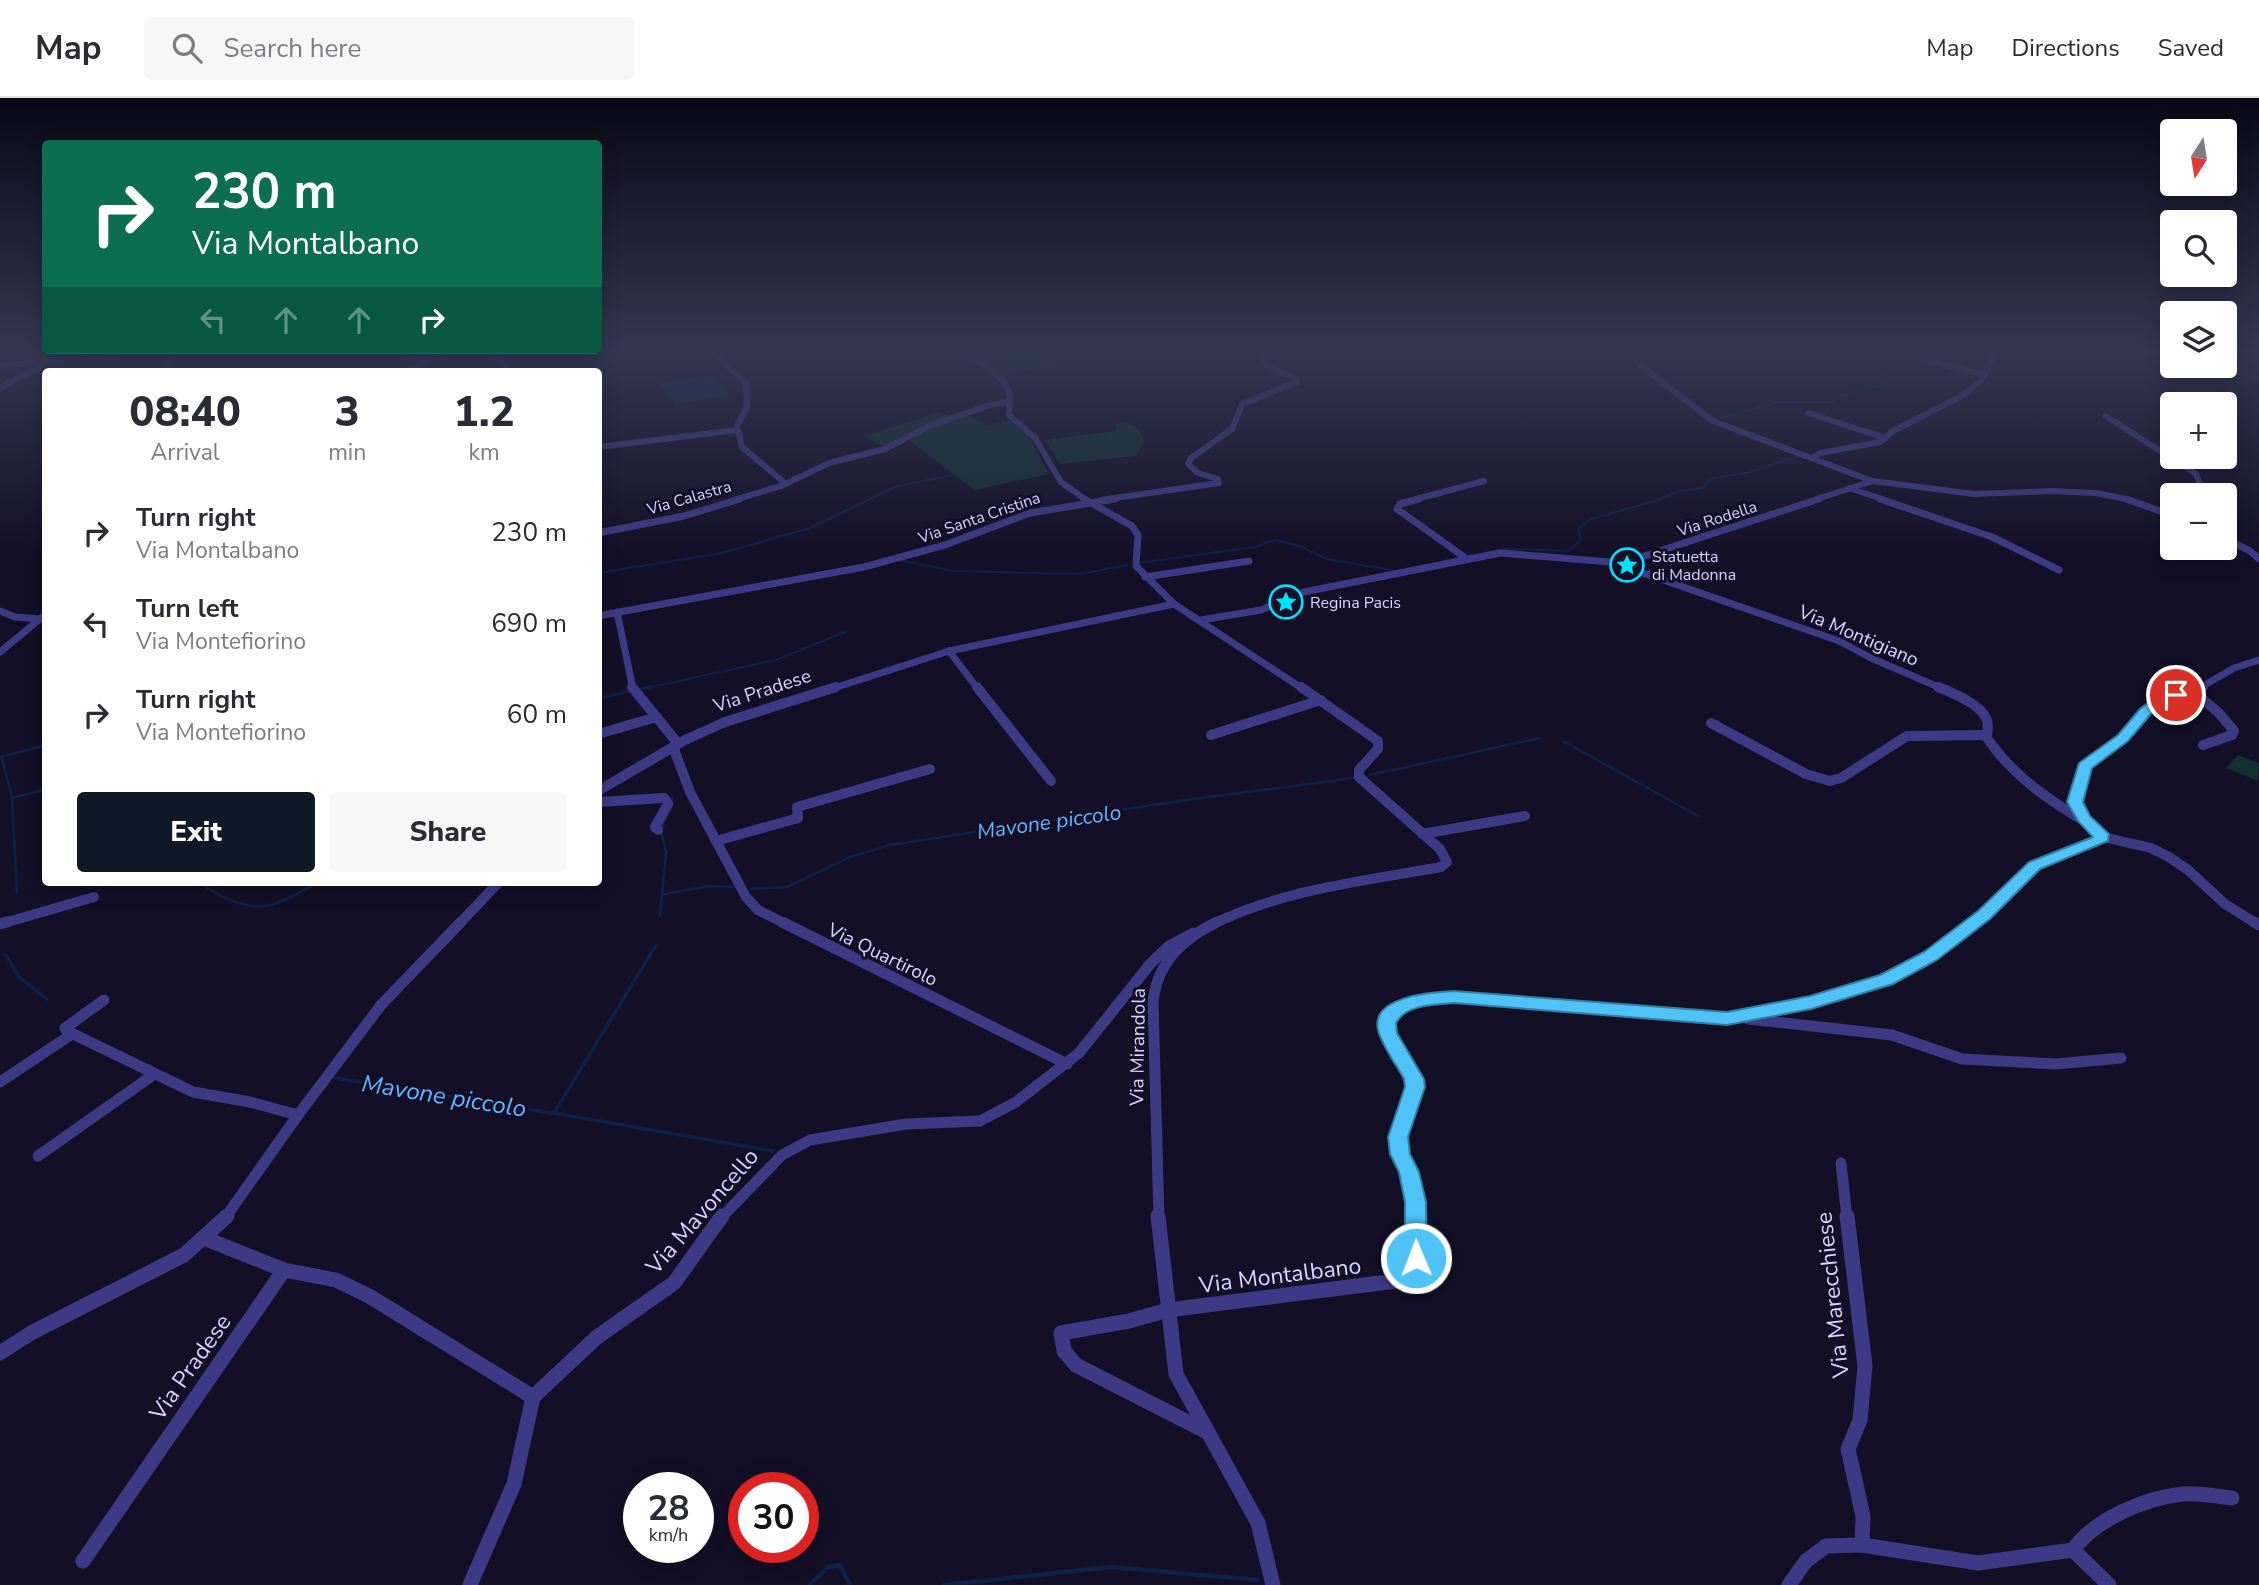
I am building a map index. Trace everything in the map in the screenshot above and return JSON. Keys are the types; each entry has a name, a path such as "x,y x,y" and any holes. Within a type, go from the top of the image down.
{"street":[{"path":"743,418 738,430 742,447 786,484"},
{"name":"Via Calastra","path":"602,532 684,516 786,484 829,463 885,449 931,425 950,418"},
{"path":"1013,418 1035,438 1061,482 1087,501 1132,526 1138,536 1136,566 1145,577 1249,561"},
{"name":"Via Santa Cristina","path":"602,615 864,567 945,545 1030,513 1087,501 1203,488 1219,483 1218,480 1191,468 1188,464 1191,458 1231,429 1238,418"},
{"name":"Via Rodella","path":"1709,418 1873,481 1975,494 2051,491 2096,493 2127,499 2160,511"},
{"path":"1825,418 1885,438"},
{"path":"1812,458 1819,453 1874,444 1918,418"},
{"path":"2109,418 2196,474 2201,483"},
{"path":"602,447 738,430"},
{"path":"1467,559 1397,509 1400,505 1484,481"},
{"name":"Via Rodella","path":"1201,620 1261,610 1304,592 1510,552 1616,564 1873,481"},
{"path":"1850,488 1992,537 2059,570"},
{"path":"2237,544 2259,559"},
{"name":"Via Montigiano","path":"1616,564 1830,637 1946,690 1971,704 1985,716 1988,723 1986,735 1992,746 2031,785 2047,799 2091,825"},
{"name":"Via Mirandola","path":"1145,577 1174,604 1321,700 1378,741 1378,749 1359,770 1359,777 1440,849 1447,862 1446,866 1302,892 1223,918 1196,932 1172,956 1157,980 1153,1002 1159,1237 1176,1374 1258,1523 1273,1585"},
{"name":"Via Pradese","path":"602,790 674,745 725,722 949,651 1174,604"},
{"path":"0,611 15,617 42,617"},
{"name":"Via Quartirolo","path":"617,612 633,690 675,740 674,745 690,792 746,897 766,916 1067,1064"},
{"path":"0,652 42,618"},
{"path":"949,651 1051,781"},
{"path":"2259,660 2234,668 2206,686 2160,700 2145,712 2123,738 2085,766 2075,802 2103,837 2151,848 2169,857 2188,870 2225,904 2259,925"},
{"path":"2192,690 2220,713 2234,732 2203,745"},
{"path":"1211,735 1321,700"},
{"path":"602,733 657,717"},
{"path":"1711,723 1806,774 1830,781 1841,778 1907,736 1986,735"},
{"path":"716,841 798,818 797,807 930,769"},
{"path":"602,802 664,798 668,804 655,827 658,831"},
{"path":"1422,834 1525,816"},
{"name":"Via Montalbano","path":"1727,1018 1786,1009 1836,997 1909,969 1984,915 2035,866 2103,837"},
{"path":"0,1353 31,1333 164,1267 204,1238 232,1212 298,1115 381,1005 495,886"},
{"path":"0,925 94,897"},
{"name":"Via Mavoncello","path":"533,1397 597,1337 674,1283 715,1224 771,1164 799,1144 906,1124 980,1121 1016,1102 1067,1064 1098,1032 1151,963 1187,934 1196,932"},
{"name":"Via Montalbano","path":"1168,1310 1384,1284 1398,1281 1410,1271 1416,1258 1416,1202 1409,1172 1400,1154 1398,1137 1415,1087 1414,1079 1388,1033 1386,1023 1390,1015 1399,1008 1420,1000 1454,997 1727,1018 1892,1035 1947,1055 1976,1060 2056,1064 2120,1058"},
{"path":"104,1000 65,1028 153,1075 193,1092 250,1102 298,1115"},
{"path":"0,1082 72,1034"},
{"path":"38,1156 153,1075"},
{"name":"Via Marecchiese","path":"1840,1163 1865,1366 1860,1420 1848,1448 1863,1516 1862,1545"},
{"path":"204,1238 284,1269 336,1280 369,1296 533,1397 519,1468 470,1585"},
{"name":"Via Pradese","path":"83,1560 284,1269"},
{"path":"1168,1310 1129,1321 1061,1334 1064,1351 1076,1365 1208,1433"},
{"path":"2073,1550 2077,1541 2107,1521 2160,1500 2179,1494 2232,1497"},
{"path":"1789,1585 1806,1561 1826,1546 1862,1545 1978,1563 2073,1550"},
{"path":"2073,1550 2109,1585"}],"green space":[{"path":"919,418 947,418 916,429 885,447 864,436"},
{"path":"955,418 974,418 987,425 1011,421 1031,440 1049,474 974,490 910,441 919,433"},
{"path":"1126,423 1138,429 1144,441 1136,456 1060,464 1045,440 1117,431 1116,424"},
{"path":"2238,755 2259,763 2258,781 2226,768"}],"waterway":[{"name":"Mavone piccolo","path":"1467,556 1505,549 1568,551 1581,540 1578,529 1591,519 1655,501 1679,491 1703,488 1711,479 1750,472 1799,456"},
{"path":"602,572 722,553 810,528 895,487 952,475"},
{"name":"Mavone piccolo","path":"1139,563 1255,547 1275,540 1299,546 1327,559 1396,571"},
{"name":"Mavone piccolo","path":"1443,561 1461,557"},
{"name":"Mavone piccolo","path":"899,560 953,571 1079,574 1128,565"},
{"name":"Mavone piccolo","path":"642,689 776,660 845,632"},
{"name":"Mavone piccolo","path":"640,689 650,687"},
{"name":"Mavone piccolo","path":"602,698 629,691"},
{"name":"Mavone piccolo","path":"1370,775 1540,738"},
{"name":"Mavone piccolo","path":"1563,741 1698,816"},
{"name":"Mavone piccolo","path":"0,757 42,746"},
{"name":"Mavone piccolo","path":"2,757 12,798"},
{"name":"Mavone piccolo","path":"751,889 787,887 850,857 890,845 1186,800 1354,778"},
{"name":"Mavone piccolo","path":"12,798 42,790"},
{"name":"Mavone piccolo","path":"666,796 672,798 672,806"},
{"name":"Mavone piccolo","path":"12,798 17,893"},
{"name":"Mavone piccolo","path":"660,916 666,852 661,831 667,815"},
{"name":"Mavone piccolo","path":"205,886 233,901 251,906 283,901 312,886"},
{"name":"Mavone piccolo","path":"664,894 710,886 737,887"},
{"name":"Mavone piccolo","path":"656,945 554,1113 773,1151"},
{"name":"Mavone piccolo","path":"5,954 19,977 47,999"},
{"name":"Mavone piccolo","path":"335,1078 552,1113"},
{"name":"Mavone piccolo","path":"810,1585 828,1567 840,1565 850,1585"},
{"name":"Mavone piccolo","path":"944,1585 1111,1567 1258,1580"}],"place":[{"name":"Statuetta di Madonna","path":"1627,565"},
{"name":"Regina Pacis","path":"1286,602"}],"route":[{"path":"1416,1258 1416,1202 1409,1172 1400,1154 1398,1137 1401,1121 1412,1098 1414,1079 1388,1033 1386,1023 1390,1015 1399,1008 1420,1000 1454,997 1709,1019 1727,1018 1786,1009 1836,997 1886,980 1930,956 1984,915 2035,866 2099,841 2103,837 2084,818 2075,802 2085,766 2123,738 2145,712 2160,700 2176,695"}]}
